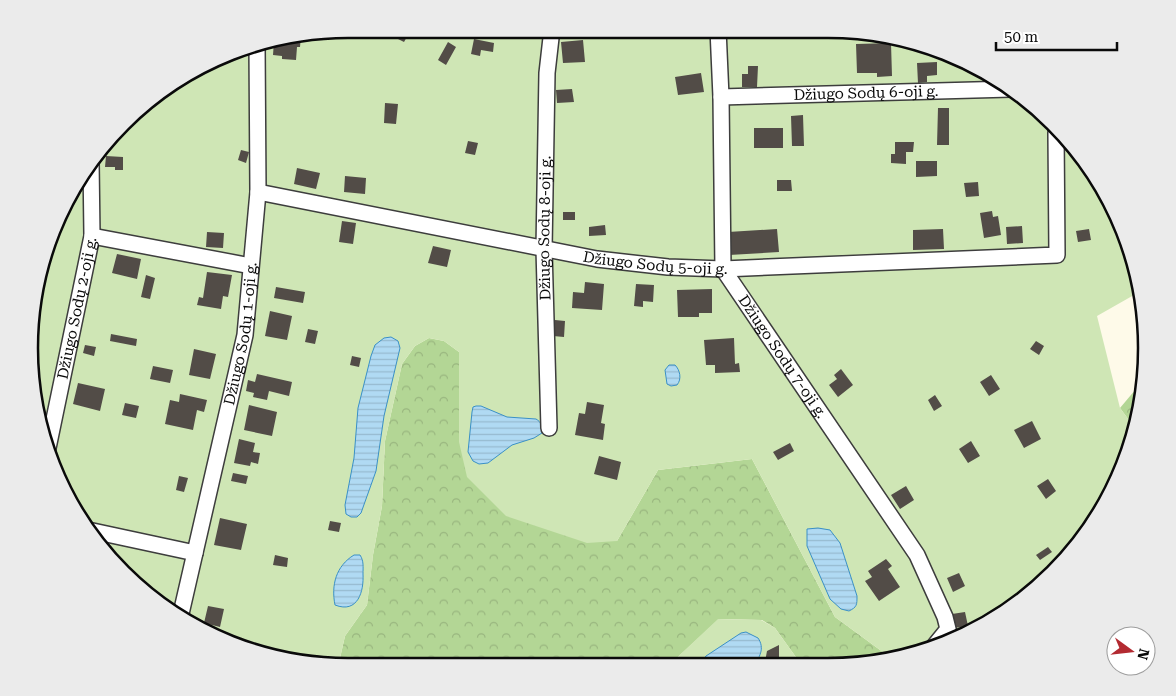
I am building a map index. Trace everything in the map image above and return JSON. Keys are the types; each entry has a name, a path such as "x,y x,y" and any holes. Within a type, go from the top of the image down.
{"street":[{"name":"Džiugo Sodų 8-oji g.","path":"549,428 544,249 546,73 551,38"},
{"path":"718,38 723,268"},
{"name":"Džiugo Sodų 1-oji g.","path":"182,610 245,335 258,192 257,51"},
{"name":"Džiugo Sodų 6-oji g.","path":"721,97 998,88"},
{"name":"Džiugo Sodų 5-oji g.","path":"258,192 597,259 668,267 723,268 1057,255 1056,137"},
{"name":"Džiugo Sodų 2-oji g.","path":"51,437 92,236 91,173"},
{"path":"92,236 251,266"},
{"name":"Džiugo Sodų 7-oji g.","path":"723,268 917,556 945,617 950,634"},
{"path":"98,532 195,553"}],"green space":[{"path":"328,38 848,38 869,40 908,48 947,61 1001,90 1048,128 1074,159 1097,193 1122,248 1134,295 1097,316 1120,408 1130,421 1128,428 1115,467 1097,503 1074,537 1048,568 1017,594 983,617 947,635 885,654 835,617 752,459 658,470 617,541 587,543 506,516 467,477 459,442 459,352 444,341 429,338 415,346 402,364 385,441 382,506 373,555 367,605 345,636 340,658 287,653 229,635 175,606 128,568 90,521 61,467 48,428 40,389 38,328 43,287 61,229 90,175 128,128 159,102 193,79 248,54 287,43"},
{"path":"429,338 444,341 459,352 460,383 617,541 658,470 752,459 835,617 885,654 848,658 797,658 775,628 762,620 719,619 677,658 340,658 345,636 367,605 373,555 382,506 385,441 402,364 415,346"},
{"path":"1136,389 1130,421 1120,408"},
{"path":"718,619 761,620 775,628 797,658 677,658"}],"water":[{"path":"391,337 398,341 400,348 384,416 376,471 361,513 357,517 351,517 346,514 345,505 354,458 358,408 375,345 384,338"},
{"path":"669,365 675,365 679,372 680,380 677,385 671,386 667,384 665,370"},
{"path":"481,406 507,417 536,419 541,424 542,433 534,438 512,445 488,463 479,464 473,461 468,452 472,412 473,407"},
{"path":"807,529 830,530 840,543 857,596 856,605 849,611 841,609 830,599 807,546"},
{"path":"354,555 360,555 363,562 361,594 354,604 343,607 335,605 334,590 336,577 343,565"},
{"path":"746,632 758,638 761,645 758,658 705,658 706,656 741,633"}],"building":[{"path":"396,38 406,38 404,42"},
{"path":"474,39 494,43 493,52 481,50 480,56 471,54"},
{"path":"583,40 585,62 563,63 561,42"},
{"path":"301,41 300,47 297,47 296,60 282,59 282,56 273,55 274,47"},
{"path":"448,42 456,47 446,65 438,60"},
{"path":"856,44 891,44 892,76 877,77 877,73 857,73"},
{"path":"937,62 937,75 927,76 927,82 918,83 917,63"},
{"path":"748,66 758,66 757,87 742,87 742,74 748,74"},
{"path":"701,73 704,92 678,95 675,77"},
{"path":"572,89 574,102 557,103 556,90"},
{"path":"385,103 398,104 396,124 384,123"},
{"path":"938,108 949,108 949,145 937,145"},
{"path":"803,115 804,146 792,146 791,116"},
{"path":"754,128 783,128 783,148 754,148"},
{"path":"468,141 478,143 475,155 465,153"},
{"path":"895,142 914,142 913,152 906,152 906,164 891,163 891,154 895,154"},
{"path":"241,150 249,152 246,163 238,160"},
{"path":"106,156 123,157 123,170 115,170 115,167 105,167"},
{"path":"916,161 937,161 937,176 916,177"},
{"path":"297,168 320,173 316,189 294,184"},
{"path":"345,176 366,178 365,194 344,192"},
{"path":"777,180 791,180 792,191 777,191"},
{"path":"978,182 979,196 966,197 964,183"},
{"path":"992,211 993,217 998,216 1001,235 984,238 980,213"},
{"path":"563,212 575,212 575,220 563,220"},
{"path":"342,221 356,223 353,244 339,242"},
{"path":"605,225 606,235 589,236 589,227"},
{"path":"1022,226 1023,243 1007,244 1006,227"},
{"path":"777,229 779,252 729,255 728,232"},
{"path":"943,229 944,249 913,250 913,230"},
{"path":"1089,229 1091,240 1078,242 1076,231"},
{"path":"207,232 224,233 223,248 206,247"},
{"path":"433,246 451,250 447,267 428,263"},
{"path":"117,254 141,259 137,279 112,273"},
{"path":"207,272 232,275 228,297 223,296 221,309 197,305 199,297 203,298"},
{"path":"146,275 155,278 150,299 141,297"},
{"path":"585,282 604,284 602,310 572,308 573,292 584,293"},
{"path":"636,284 654,285 653,302 643,301 643,307 634,306"},
{"path":"276,287 305,292 303,303 274,298"},
{"path":"712,289 712,313 699,313 699,317 678,317 677,290"},
{"path":"270,311 292,316 287,340 265,336"},
{"path":"555,320 565,321 564,337 553,336"},
{"path":"308,329 318,331 315,344 305,342"},
{"path":"111,334 137,339 136,346 110,341"},
{"path":"734,338 735,364 739,363 740,372 715,373 715,365 706,365 704,340"},
{"path":"1036,341 1044,346 1039,355 1030,349"},
{"path":"85,345 96,347 94,356 83,353"},
{"path":"194,349 216,354 210,379 189,375"},
{"path":"352,356 361,358 359,367 350,365"},
{"path":"153,366 173,370 170,383 150,379"},
{"path":"841,369 853,385 838,397 829,385 837,379 834,375"},
{"path":"257,374 292,382 289,396 269,391 267,400 253,397 254,393 246,391 248,380 255,382"},
{"path":"991,375 1000,389 989,396 980,382"},
{"path":"78,383 105,389 100,411 73,404"},
{"path":"180,394 207,400 204,412 197,410 193,430 165,424 170,400 179,402"},
{"path":"935,395 942,406 934,411 928,400"},
{"path":"587,402 604,405 601,423 605,424 603,440 575,435 579,413 585,414"},
{"path":"125,403 139,406 136,418 122,415"},
{"path":"249,405 277,412 272,436 244,430"},
{"path":"1032,421 1041,439 1024,448 1014,430"},
{"path":"239,439 255,443 253,452 260,453 258,464 251,462 250,466 234,463"},
{"path":"971,441 980,456 968,463 959,449"},
{"path":"790,443 794,451 778,460 773,452"},
{"path":"599,456 621,462 617,480 594,474"},
{"path":"233,473 248,476 246,484 231,481"},
{"path":"179,476 188,478 184,492 176,490"},
{"path":"1048,479 1056,491 1046,499 1037,486"},
{"path":"906,486 914,500 900,509 891,495"},
{"path":"220,518 247,524 241,550 214,545"},
{"path":"330,521 341,523 339,532 328,530"},
{"path":"1048,547 1052,552 1040,560 1036,555"},
{"path":"275,555 288,558 287,567 273,565"},
{"path":"886,559 892,566 888,569 900,587 879,601 865,581 872,577 868,571"},
{"path":"959,573 965,586 953,592 947,578"},
{"path":"208,606 224,609 220,627 204,623"},
{"path":"965,612 968,625 954,628 952,614"},
{"path":"779,645 779,658 766,658 767,651"}]}
